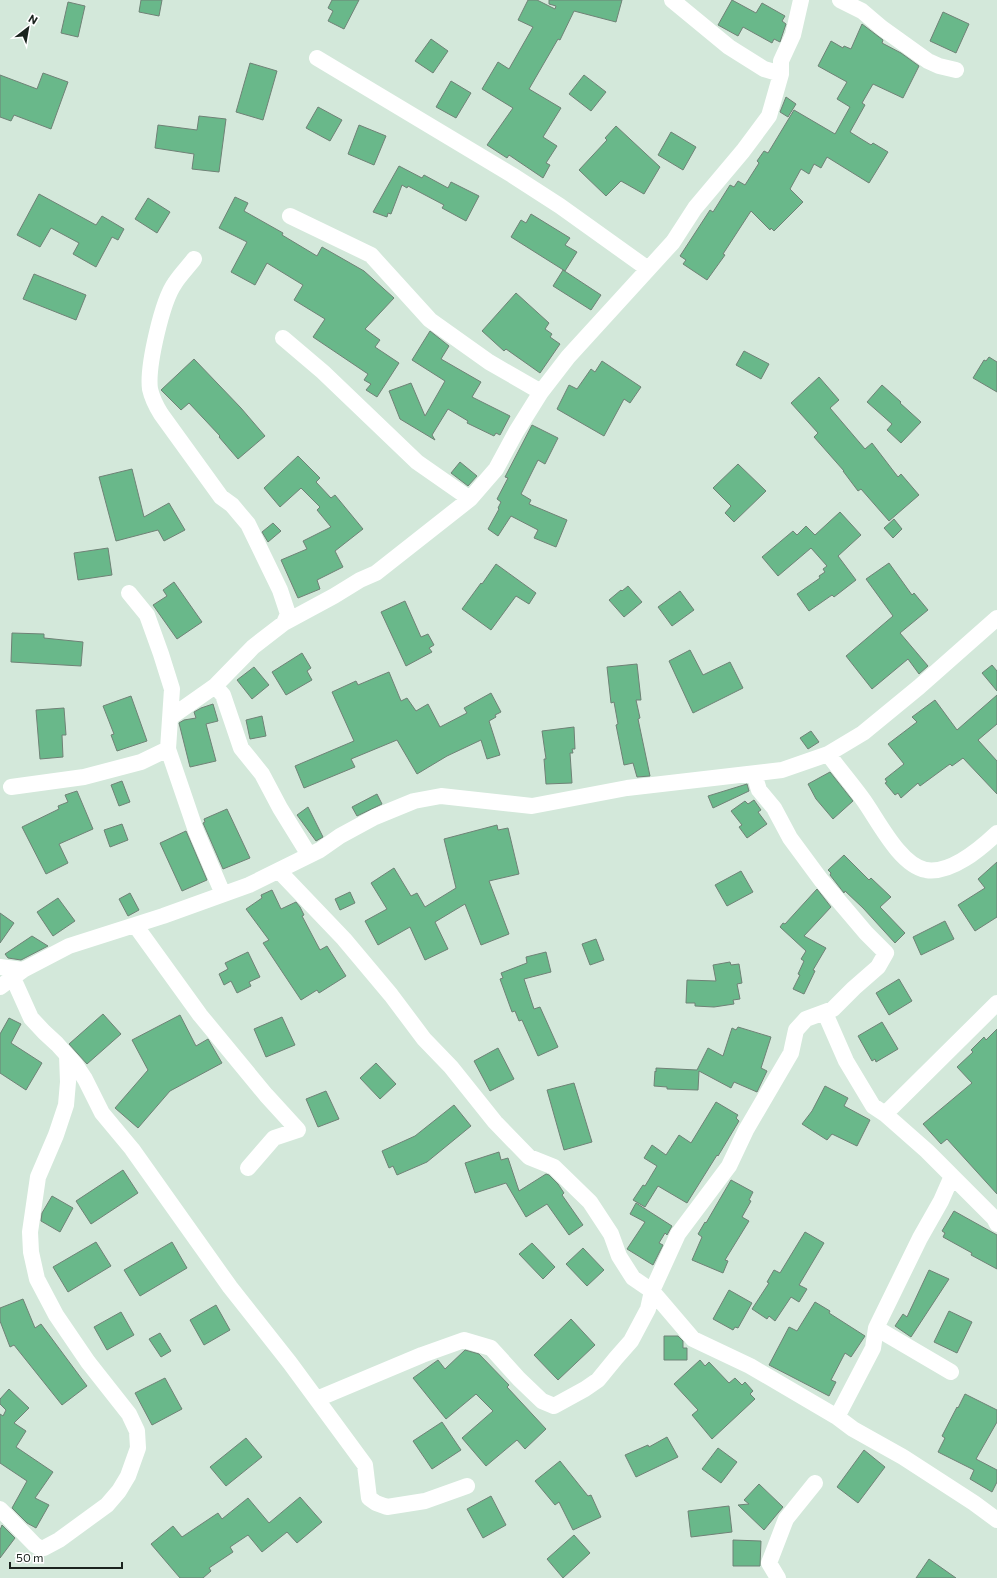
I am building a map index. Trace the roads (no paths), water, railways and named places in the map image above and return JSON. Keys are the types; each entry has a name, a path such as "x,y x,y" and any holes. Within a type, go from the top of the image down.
{"street":[{"path":"672,0 729,48 764,69 781,74"},
{"path":"171,717 215,686 253,647 284,623 360,580 376,573 470,498 496,469 516,432 541,392 568,357 673,242 694,208 743,151 769,116 781,74 781,61 792,35 801,0"},
{"path":"840,0 862,11 882,28 928,60 939,66 956,70"},
{"path":"317,58 512,175 560,206 648,269"},
{"path":"290,216 371,255 430,320 490,362 541,392"},
{"path":"194,259 175,283 165,301 155,340 150,388 153,400 160,414 221,497 237,510 248,524 280,590 288,614 284,623"},
{"path":"283,338 323,372 364,414 417,462 470,498"},
{"path":"129,593 147,615 172,689 168,748 196,831 223,894"},
{"path":"12,979 69,946 135,925 249,885 309,855 376,817 414,801 441,796 532,806 627,788 782,770 828,754 863,733 919,687 997,618"},
{"path":"215,686 223,695 241,748 262,774 280,808 309,855"},
{"path":"11,787 84,777 141,762 168,748"},
{"path":"828,754 863,799 882,829 905,858 925,870 953,866 985,844 997,833"},
{"path":"317,1399 422,1355 464,1340 491,1348 519,1379 542,1401 554,1406 598,1380 631,1341 648,1308 652,1291 678,1234 729,1166 746,1130 791,1053 796,1030 806,1019 832,1009 878,967 886,953 866,933 821,880 790,838 774,808 759,790 754,774"},
{"path":"279,871 348,945 391,995 424,1039 451,1067 495,1122 529,1157 554,1167 590,1202 611,1234 619,1256 633,1278 652,1291 693,1339 750,1366 838,1417 853,1429 903,1457 997,1520"},
{"path":"135,925 200,1015 266,1095 298,1130 274,1138 248,1168"},
{"path":"0,966 12,979 31,1018 68,1056 85,1079 102,1113 132,1149 230,1287 290,1363 365,1465 369,1498 376,1503 387,1507 425,1501 467,1486"},
{"path":"885,1114 997,1003"},
{"path":"825,1012 846,1061 872,1106 885,1114 927,1151 994,1218 997,1224"},
{"path":"0,1509 35,1545 40,1548 44,1548 108,1505 128,1476 138,1448 137,1431 129,1414 88,1362 56,1315 37,1279 31,1252 30,1232 38,1177 56,1135 66,1105 68,1056"},
{"path":"838,1417 873,1348 876,1328 920,1238 941,1201 952,1176"},
{"path":"876,1328 951,1372"},
{"path":"778,1578 769,1563 786,1519 816,1483"}]}
